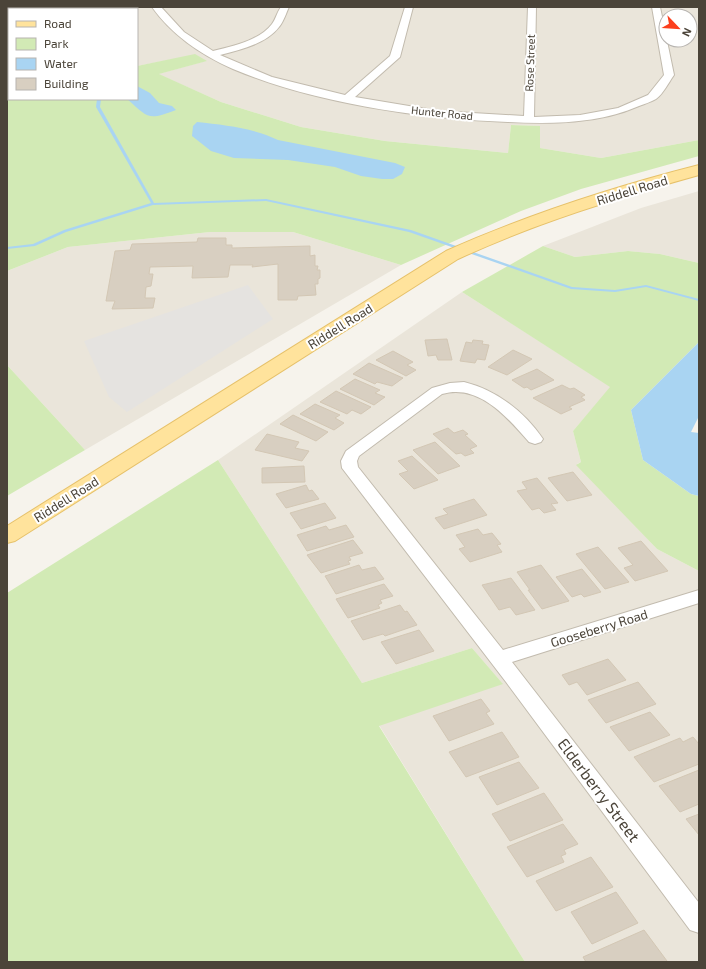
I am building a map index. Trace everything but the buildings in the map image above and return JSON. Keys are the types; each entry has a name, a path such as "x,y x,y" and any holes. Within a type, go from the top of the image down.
{"main road":[{"name":"Riddell Road","path":"7,536 452,255 492,236 601,198 699,170"}],"street":[{"name":"Hunter Road","path":"156,7 186,37 212,54 236,66 275,80 347,99 391,107 438,113 529,120 572,119 616,112 641,104 662,90 667,84 669,75 656,7"},
{"path":"212,54 243,45 271,30 276,25 285,7"},
{"path":"347,99 395,57 409,7"},
{"name":"Rose Street","path":"529,120 532,7"},
{"name":"Elderberry Street","path":"535,439 515,417 479,391 469,388 452,387 437,392 352,454 349,461 350,468 499,659 699,922"},
{"name":"Gooseberry Road","path":"499,659 699,596"}],"shaded area":[{"path":"87,7 699,7 699,140 601,158 540,148 539,126 511,125 508,153 385,141 301,127 221,102 158,74 206,61 195,55 138,66 138,8"},
{"path":"699,191 699,263 660,254 628,251 575,257 543,246 641,208"},
{"path":"210,232 293,232 401,265 85,450 7,365 7,271 68,247"},
{"path":"248,285 273,319 127,412 109,397 84,341"},
{"path":"462,292 611,387 573,431 581,462 577,464 657,549 699,571 699,962 525,962 379,725 502,683 472,648 362,683 218,460"}],"green space":[{"path":"7,7 88,8 8,8 8,100 138,100 138,66 195,54 207,61 159,74 221,102 301,127 385,141 508,153 511,125 540,126 540,148 601,158 699,140 699,156 581,189 521,211 401,265 293,232 210,232 68,247 7,271"},
{"path":"543,246 575,257 628,251 660,254 699,263 699,342 631,410 643,460 691,494 699,496 699,571 657,549 576,465 581,462 573,431 610,387 462,292"},
{"path":"7,365 85,450 7,496"},
{"path":"218,460 362,683 472,648 503,684 379,726 525,962 7,962 7,593"}],"water":[{"path":"138,87 150,93 159,103 172,106 176,110 159,116 149,116 128,100 138,100"},
{"path":"197,122 239,128 278,140 395,163 405,167 402,174 393,179 382,179 361,176 335,167 288,160 234,158 211,151 192,136 193,126"},
{"path":"699,342 699,416 691,432 699,433 699,496 691,494 643,460 631,410"}],"waterway":[{"path":"99,100 98,107 153,204"},
{"path":"153,204 266,200 410,231 571,288 615,291 646,286 699,300"},
{"path":"7,248 34,245 65,231 153,204"}]}
